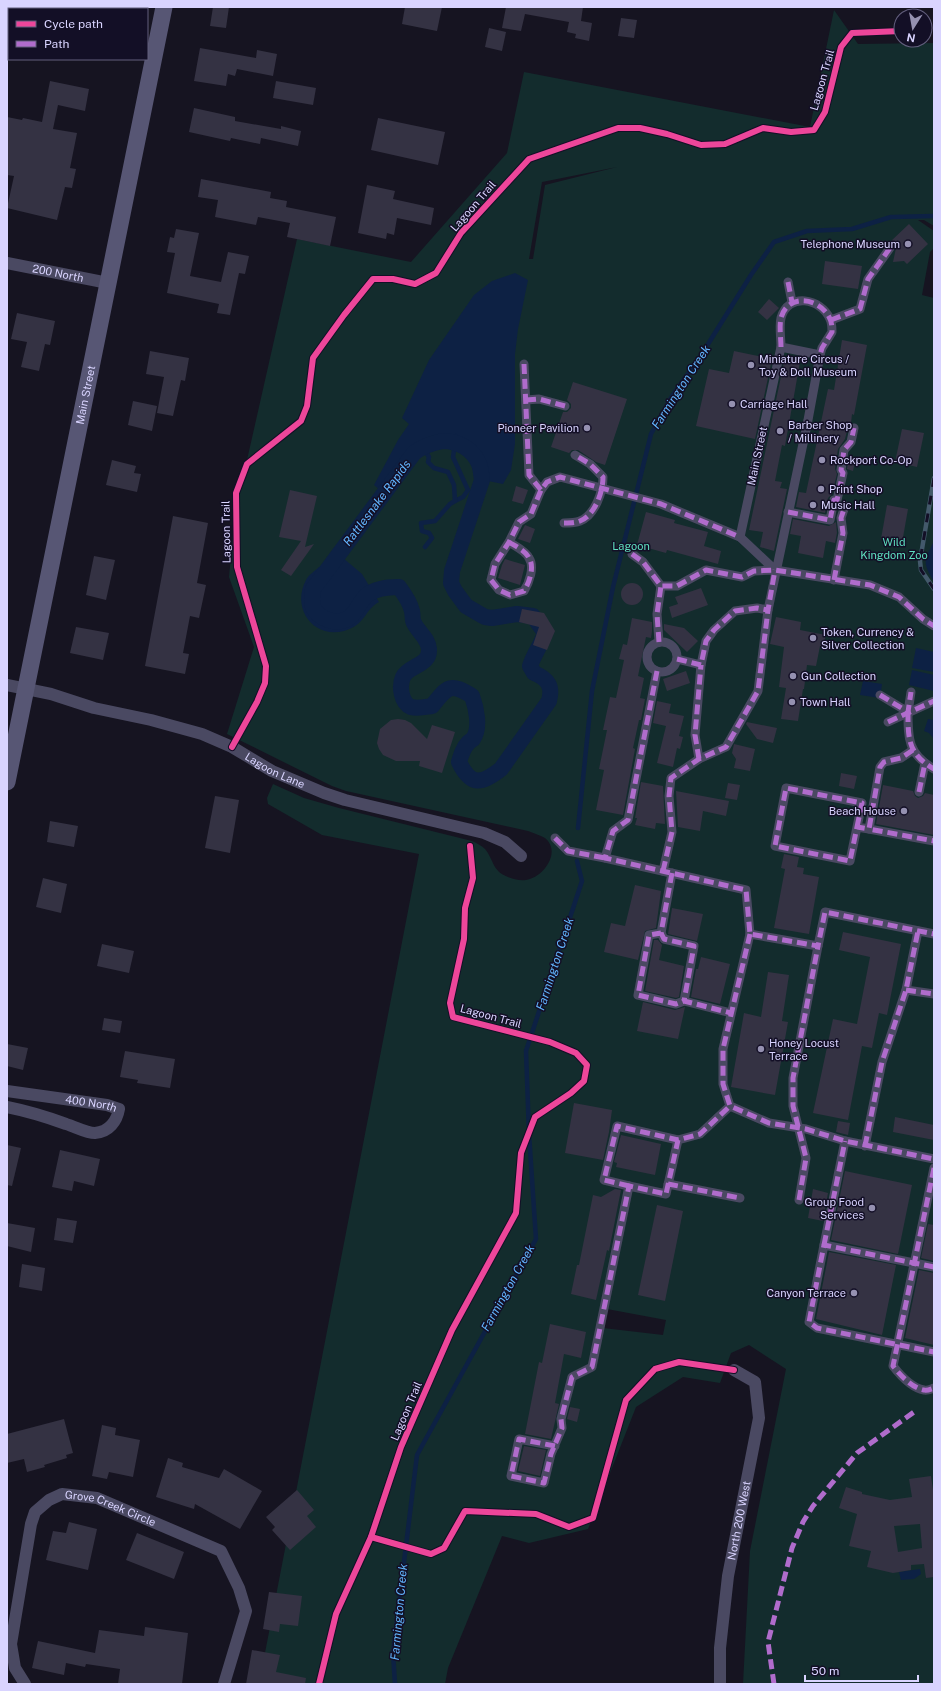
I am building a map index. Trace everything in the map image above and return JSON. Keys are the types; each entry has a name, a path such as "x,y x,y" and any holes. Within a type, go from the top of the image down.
{"main road":[{"name":"Main Street","path":"7,782 164,7"}],"street":[{"path":"831,320 860,309 868,279 890,248"},
{"name":"200 North","path":"7,263 108,283"},
{"path":"788,282 792,302"},
{"path":"663,871 672,832 669,796 671,778 699,759 726,746 758,691 768,610 775,570 808,420 820,355 822,348 832,332 831,320 822,307 804,300 792,302 786,308 781,318 781,347 820,355"},
{"name":"Main Street","path":"740,537 781,347"},
{"path":"524,364 529,474 541,490"},
{"path":"526,400 539,399 565,406"},
{"path":"788,512 830,520 834,500 837,500 843,473 841,470 844,450 851,442 854,428"},
{"path":"564,523 581,521 588,516 593,510 603,489 603,477 590,464 575,455"},
{"path":"509,542 529,557 532,564 529,582 524,591 510,595 499,590 491,580 495,564 509,542 519,522 531,514 541,490 547,482 560,477 661,504 740,537 775,570"},
{"path":"834,580 843,533 841,518 845,506"},
{"path":"632,554 644,562 661,586 657,614 659,642"},
{"path":"661,586 677,586 706,570 742,577 754,571 775,570 870,585 899,597 923,619 934,626"},
{"path":"699,759 695,735 701,665 706,641 714,630 735,610 757,608 768,610"},
{"path":"659,642 664,642 673,646 677,654 677,659 676,664 670,670 661,672 649,665 647,656 651,647 659,642"},
{"path":"677,659 701,665"},
{"path":"606,858 614,831 628,820 657,671"},
{"name":"Lagoon Lane","path":"7,685 202,734 232,747 272,771 324,794 471,829 505,842 521,856"},
{"path":"911,692 908,712 909,743 913,750 934,769"},
{"path":"880,695 908,712"},
{"path":"888,722 934,701"},
{"path":"869,829 880,767 884,762 901,758 913,750"},
{"path":"919,792 925,762"},
{"path":"786,788 862,803 857,827 850,861 774,846 786,788"},
{"path":"857,827 934,841"},
{"path":"555,838 568,851 606,858 746,890 750,934 723,1049 723,1084 730,1106 769,1123 798,1128 845,1142 934,1159"},
{"path":"672,873 661,932 664,939 694,946 684,1001"},
{"path":"799,1200 806,1158 793,1106 793,1078 825,912 934,934"},
{"path":"866,1146 882,1062 906,990 918,931"},
{"path":"661,932 649,934 638,995 676,1004 684,1001 732,1013"},
{"path":"750,934 818,946"},
{"path":"906,990 934,994"},
{"name":"400 North","path":"7,1094 108,1105 119,1109 117,1118 112,1125 97,1133 88,1132 39,1115 7,1107"},
{"path":"678,1140 666,1194 604,1180 617,1126 678,1140 700,1134 730,1106"},
{"path":"845,1142 809,1322 818,1328 934,1352"},
{"path":"934,1168 893,1366 898,1373 915,1386 926,1391 934,1388"},
{"path":"668,1184 740,1198"},
{"path":"555,1446 519,1439 511,1476 544,1483 551,1454 555,1446 562,1428 561,1419 572,1377 592,1367 629,1186"},
{"path":"824,1245 934,1267"},
{"name":"North 200 West","path":"720,1684 720,1648 728,1576 759,1418 755,1382 734,1370"},
{"name":"Grove Creek Circle","path":"25,1684 15,1668 11,1644 31,1524 35,1512 49,1500 62,1494 97,1498 221,1550 239,1588 246,1611 224,1684"}],"green space":[{"name":"Lagoon","path":"834,10 858,44 893,44 893,48 933,48 934,43 934,226 924,220 918,220 934,231 934,248 930,252 922,295 934,298 934,1684 743,1684 750,1551 786,1369 749,1345 731,1353 720,1383 683,1377 636,1407 588,1529 529,1543 502,1536 448,1668 445,1684 259,1684 419,854 322,835 268,804 267,798 273,784 304,798 472,841 485,849 499,872 517,880 526,880 539,875 548,864 552,850 550,844 545,838 528,831 346,791 332,786 227,734 254,647 229,577 235,513 297,239 411,262 507,153 524,72 810,127","holes":["617,167 545,185 533,259 529,259 542,182","607,1309 666,1320 663,1335 603,1328"]}],"water":[{"path":"515,273 528,280 518,329 515,354 515,444 511,470 503,484 488,481 487,467 476,448 459,437 439,435 429,437 414,447 380,490 374,485 398,440 409,424 402,418 429,360 474,295 492,281"},
{"path":"934,541 934,582 926,565 926,557"},
{"path":"336,552 362,574 379,602 370,609 357,625 344,631 333,632 314,626 303,611 301,601 302,591 307,578 319,567 323,570"},
{"path":"916,648 934,652 934,672 912,668"},
{"path":"912,670 934,675 934,691 909,685"},
{"path":"863,681 882,684 880,698 860,695"},
{"path":"928,719 934,720 934,739 929,733 924,731"},
{"path":"920,1569 921,1574 914,1579 901,1580 899,1572"}],"building":[{"path":"213,7 229,7 226,28 210,26"},
{"path":"405,7 442,7 437,31 402,24"},
{"path":"506,7 583,7 581,21 592,23 589,41 575,38 576,34 567,32 569,22 525,14 521,31 502,28"},
{"path":"621,18 637,20 634,38 618,36"},
{"path":"489,28 506,32 502,51 485,47"},
{"path":"200,48 256,58 257,50 277,54 273,76 237,69 235,76 228,74 226,86 194,81"},
{"path":"50,81 89,89 85,111 58,105 53,129 77,133 70,168 76,169 72,188 65,187 57,220 7,208 14,176 7,175 7,117 22,120 23,118 42,122"},
{"path":"276,81 316,88 313,105 273,98"},
{"path":"194,108 235,117 235,121 281,129 281,126 301,131 298,146 261,138 260,144 231,138 230,141 189,132"},
{"path":"378,118 445,132 438,165 371,150"},
{"path":"201,179 271,192 270,198 287,201 286,207 336,217 330,246 287,237 290,223 258,217 256,225 215,217 218,200 198,197"},
{"path":"367,185 395,191 393,199 434,208 431,225 397,218 394,235 387,233 386,239 358,233"},
{"name":"Telephone Museum","path":"909,224 928,244 907,264 904,261 893,262 896,248 894,243 890,242"},
{"path":"176,229 199,233 190,276 221,282 228,252 249,256 245,274 239,273 230,315 217,313 219,304 167,293 175,253 167,252 170,237 174,238"},
{"path":"825,261 862,266 858,289 822,284"},
{"path":"769,299 779,308 767,320 758,312"},
{"path":"17,313 55,321 50,345 45,344 39,371 21,367 27,342 11,339"},
{"path":"842,340 867,345 854,415 852,414 851,423 848,427 845,439 838,449 835,469 837,474 832,494 828,498 825,513 796,507 799,492 806,493 828,389 834,390"},
{"path":"150,351 189,358 185,381 181,380 173,416 157,413 164,377 146,374"},
{"name":"Carriage Hall","path":"734,351 772,359 755,439 696,426 709,369 729,373"},
{"path":"786,360 800,362 785,446 782,445 775,481 782,482 780,488 787,489 774,551 760,547 763,532 749,530 784,362 786,362"},
{"name":"Pioneer Pavilion","path":"573,382 627,399 605,465 596,462 578,450 572,450 569,453 551,447 563,412 567,412 571,408 571,404 567,400"},
{"path":"133,401 157,406 152,431 128,425"},
{"path":"902,429 924,433 917,467 895,462"},
{"path":"849,456 856,458 853,471 847,469"},
{"path":"112,460 136,466 134,473 141,474 137,492 106,485"},
{"path":"516,486 528,490 523,504 512,501"},
{"path":"290,490 317,496 305,547 314,544 291,576 281,570 301,541 279,537"},
{"path":"887,505 908,509 902,543 881,539"},
{"path":"646,512 675,520 674,523 708,532 704,546 721,551 718,564 667,550 666,553 637,545"},
{"path":"173,516 208,523 197,583 206,585 199,618 190,616 183,653 189,654 185,674 145,666"},
{"path":"793,519 829,526 836,522 837,533 835,543 826,541 823,558 798,553 801,536 790,534"},
{"path":"525,525 535,529 530,543 518,539"},
{"path":"94,556 115,560 106,600 86,595"},
{"path":"505,559 525,565 520,585 498,578"},
{"path":"632,583 640,586 643,594 640,602 632,605 624,602 621,594 624,586"},
{"path":"701,588 708,605 672,618 669,607 678,604 675,597"},
{"path":"522,609 544,613 555,631 547,650 533,645 539,627 519,622"},
{"path":"776,617 801,622 800,630 826,635 823,647 820,646 816,666 807,665 798,721 781,719 786,688 779,687 784,647 770,644"},
{"path":"632,618 652,622 652,631 651,638 646,637 638,676 644,678 640,698 645,699 633,748 635,749 623,815 596,810 604,770 599,769 607,730 603,730 610,697 616,698 624,660 619,659 623,644 627,645"},
{"path":"664,624 684,628 698,641 687,652 664,630"},
{"path":"76,627 109,633 103,660 70,653"},
{"path":"686,671 690,683 667,691 663,679"},
{"path":"657,701 671,704 669,713 684,716 679,736 683,737 680,749 677,748 673,767 657,763 666,726 653,723"},
{"path":"398,719 411,723 427,739 432,725 455,732 442,773 419,766 420,761 396,761 383,755 377,743 380,729 391,720"},
{"path":"747,722 777,728 773,743 757,739 746,724"},
{"path":"734,744 755,749 750,771 734,768 736,759 732,753"},
{"path":"841,773 857,776 854,789 839,786"},
{"path":"641,782 663,786 665,824 656,823 655,829 635,825"},
{"path":"728,783 740,785 737,800 725,798"},
{"name":"Beach House","path":"883,785 913,791 915,796 918,798 923,796 925,793 934,795 934,835 876,824"},
{"path":"676,791 729,801 726,816 703,811 700,831 678,827"},
{"path":"215,796 239,800 230,853 205,848"},
{"path":"50,821 78,826 74,847 47,842"},
{"path":"784,854 799,857 797,867 804,868 803,874 819,877 809,934 774,928 785,869 781,868"},
{"path":"43,878 67,884 61,913 36,907"},
{"path":"635,885 661,891 656,928 645,931 638,960 604,952 611,923 625,926"},
{"path":"672,908 703,914 697,941 668,934"},
{"path":"843,932 901,944 887,1015 879,1013 872,1048 862,1046 848,1120 813,1113 833,1019 857,1024 870,957 839,950"},
{"path":"654,940 658,940 662,945 659,960 684,966 679,997 676,998 645,991"},
{"path":"102,944 134,951 129,973 97,966"},
{"path":"701,957 730,964 720,1004 691,997 696,969 698,969"},
{"name":"Honey Locust Terrace","path":"768,972 789,975 782,1021 788,1022 775,1095 731,1087 744,1013 761,1017"},
{"path":"643,1002 675,1010 685,1007 678,1039 637,1031"},
{"path":"104,1018 122,1021 120,1033 102,1030"},
{"path":"7,1044 28,1048 23,1070 7,1066"},
{"path":"125,1051 175,1059 170,1088 137,1083 138,1080 120,1077"},
{"path":"574,1103 612,1110 603,1160 565,1153"},
{"path":"895,1117 934,1125 934,1140 893,1132"},
{"path":"838,1121 850,1123 848,1135 836,1132"},
{"path":"621,1135 661,1144 655,1175 616,1167 617,1163 614,1162"},
{"path":"7,1145 21,1148 12,1186 7,1185"},
{"path":"60,1150 100,1159 94,1186 74,1181 72,1191 52,1187"},
{"name":"Group Food Services","path":"845,1171 912,1185 898,1254 831,1240"},
{"path":"615,1189 621,1190 609,1251 607,1250 596,1300 571,1294 577,1265 579,1265 593,1195 601,1197"},
{"path":"813,1189 828,1193 823,1221 808,1218"},
{"path":"657,1205 683,1211 665,1301 638,1295"},
{"path":"57,1218 77,1221 73,1243 54,1240"},
{"path":"7,1223 35,1228 31,1252 7,1246"},
{"path":"928,1224 934,1225 934,1261 921,1258"},
{"name":"Canyon Terrace","path":"829,1252 896,1265 882,1335 816,1319"},
{"path":"22,1264 45,1268 42,1291 19,1287"},
{"path":"919,1270 934,1273 934,1345 905,1338"},
{"path":"550,1324 586,1332 581,1358 564,1354 555,1403 559,1404 551,1439 525,1434 539,1362 542,1363"},
{"path":"570,1407 580,1409 577,1422 567,1419"},
{"path":"64,1419 73,1453 66,1455 67,1458 44,1465 45,1467 27,1472 24,1459 7,1463 7,1434"},
{"path":"102,1425 116,1428 115,1435 140,1440 133,1477 109,1472 107,1479 92,1476"},
{"path":"524,1446 546,1450 540,1476 518,1471"},
{"path":"168,1458 183,1463 182,1467 219,1478 224,1469 262,1491 240,1529 195,1504 194,1509 156,1497"},
{"path":"931,1476 934,1490 934,1577 926,1578 924,1564 911,1565 911,1570 893,1573 867,1567 871,1551 849,1546 857,1514 839,1508 846,1487 862,1492 862,1494 890,1500 912,1497 909,1479","holes":["920,1524 922,1548 898,1552 894,1526"]},
{"path":"297,1490 314,1510 307,1516 316,1527 290,1550 272,1530 275,1527 266,1517"},
{"path":"69,1522 97,1529 88,1570 46,1560 53,1531 66,1533"},
{"path":"137,1533 184,1552 174,1579 126,1560"},
{"path":"269,1592 302,1596 298,1626 280,1624 279,1632 263,1629"},
{"path":"145,1627 188,1633 182,1684 118,1684 120,1669 86,1664 85,1667 66,1663 64,1675 32,1668 38,1641 95,1653 99,1630 144,1636"},
{"path":"252,1650 280,1655 276,1672 306,1678 305,1684 246,1684"}],"waterway":[{"name":"Farmington Creek","path":"578,828 592,691 613,587 651,434 672,396 700,357 751,275 774,242 807,231 852,229 891,217 934,216"},
{"path":"455,501 463,497 468,490 453,457 456,436"},
{"name":"Rattlesnake Rapids","path":"443,441 454,442 469,450 479,464 482,480 452,571 451,583 455,591 466,606 485,617 492,618 517,614 533,616 545,633 530,666 534,673 543,678 550,687 549,701 501,769 483,780 473,779 468,776 459,762 463,749 473,739 477,729 476,712 472,696 459,689 449,689 441,694 432,706 419,708 411,707 403,698 401,689 403,677 406,673 426,659 429,649 427,642 413,622 409,602 399,587 383,588 367,595 353,614 343,621 333,621 323,618 315,611 312,602 313,589 414,453 428,445 443,441"},
{"path":"425,547 432,538 429,533 422,531 421,523 435,521 450,504 455,501 454,485 448,472 434,468 428,462 429,457 426,452"},
{"name":"Farmington Creek","path":"395,1684 393,1653 417,1455 536,1239 529,1134 526,1051 582,881 577,861"}],"railway":[{"path":"934,478 920,561 921,570 934,589"}],"marked path":[{"path":"831,320 860,309 868,279 890,248"},
{"path":"788,282 792,302"},
{"path":"781,347 780,321 785,310 790,304 797,301 805,301 820,306 826,312 831,322 832,332 822,348 820,355"},
{"path":"524,364 529,475 541,490"},
{"path":"526,400 539,399 565,406"},
{"path":"788,512 830,520 834,500 837,500 843,473 841,470 844,450 851,442 854,428"},
{"path":"564,523 574,523 580,521 590,514 600,496 603,483 603,477 590,464 575,455"},
{"path":"509,542 525,553 531,562 528,584 524,591 510,595 499,590 491,580 495,564 509,542 519,522 531,514 541,490 547,482 560,477 661,504 740,537"},
{"path":"834,580 843,533 841,518 845,506"},
{"path":"632,554 643,562 661,586 677,586 706,570 742,577 754,571 775,570 870,585 899,597 923,619 934,626"},
{"path":"677,659 701,665 706,641 714,630 735,611 757,608 768,610 775,570"},
{"path":"659,642 657,614 661,586"},
{"path":"663,871 672,832 669,796 671,778 699,759 726,747 758,691 768,610"},
{"path":"699,759 695,735 701,665"},
{"path":"657,671 628,820 613,831 605,858 746,890 750,934 818,946 825,912 934,934"},
{"path":"880,695 908,712 911,692"},
{"path":"888,722 934,701"},
{"path":"908,712 908,730 911,745 919,758 934,769"},
{"path":"913,750 901,758 884,762 880,767 869,829 934,841"},
{"path":"919,792 925,763"},
{"path":"857,827 862,803 786,788 775,846 850,861 857,827 869,829"},
{"path":"555,838 568,851 605,858"},
{"path":"672,873 661,933 649,935 638,995 676,1004 684,1001 731,1013"},
{"path":"865,1146 882,1062 906,990 918,931"},
{"path":"661,933 664,939 694,946 684,1001"},
{"path":"750,934 723,1049 723,1084 730,1106 769,1123 806,1129 845,1141 934,1159"},
{"path":"799,1200 806,1158 793,1106 793,1078 818,946"},
{"path":"906,990 934,994"},
{"path":"555,1446 519,1439 511,1476 544,1483 551,1454 562,1428 561,1419 572,1377 592,1367 629,1186 666,1194 678,1140 700,1134 730,1106"},
{"path":"629,1186 604,1180 617,1126 678,1140"},
{"path":"824,1245 845,1141"},
{"path":"934,1168 893,1366 915,1387 925,1390 934,1388"},
{"path":"668,1184 740,1198"},
{"path":"934,1267 824,1245 809,1322 817,1328 934,1352"},
{"path":"774,1684 768,1642 792,1548 803,1522 813,1506 857,1453 914,1412"}],"cycle path":[{"name":"Lagoon Trail","path":"232,747 257,702 265,683 266,666 237,567 236,493 247,464 301,421 307,406 313,358 344,315 373,279 393,279 415,284 436,273 461,233 529,159 618,128 640,128 667,134 701,145 725,144 763,128 791,132 814,130 825,112 841,47 852,33 893,31"},
{"name":"Lagoon Trail","path":"319,1684 336,1614 371,1537 401,1447 452,1330 516,1213 521,1153 535,1117 571,1093 584,1081 587,1065 576,1053 550,1042 453,1017 450,1003 464,939 465,908 473,878 470,846"},
{"path":"371,1537 431,1554 444,1548 465,1511 536,1514 569,1527 593,1518 626,1400 655,1369 679,1362 734,1370"}],"place":[{"name":"Telephone Museum","path":"908,244"},
{"name":"Miniature Circus / Toy & Doll Museum","path":"751,365"},
{"name":"Carriage Hall","path":"732,404"},
{"name":"Pioneer Pavilion","path":"587,428"},
{"name":"Barber Shop / Millinery","path":"780,431"},
{"name":"Rockport Co-Op","path":"822,460"},
{"name":"Print Shop","path":"821,489"},
{"name":"Music Hall","path":"813,505"},
{"name":"Token, Currency & Silver Collection","path":"813,638"},
{"name":"Gun Collection","path":"793,676"},
{"name":"Town Hall","path":"792,702"},
{"name":"Beach House","path":"904,811"},
{"name":"Honey Locust Terrace","path":"761,1049"},
{"name":"Group Food Services","path":"872,1208"},
{"name":"Canyon Terrace","path":"854,1293"}],"park label":[{"name":"Wild Kingdom Zoo","path":"894,548"}]}
